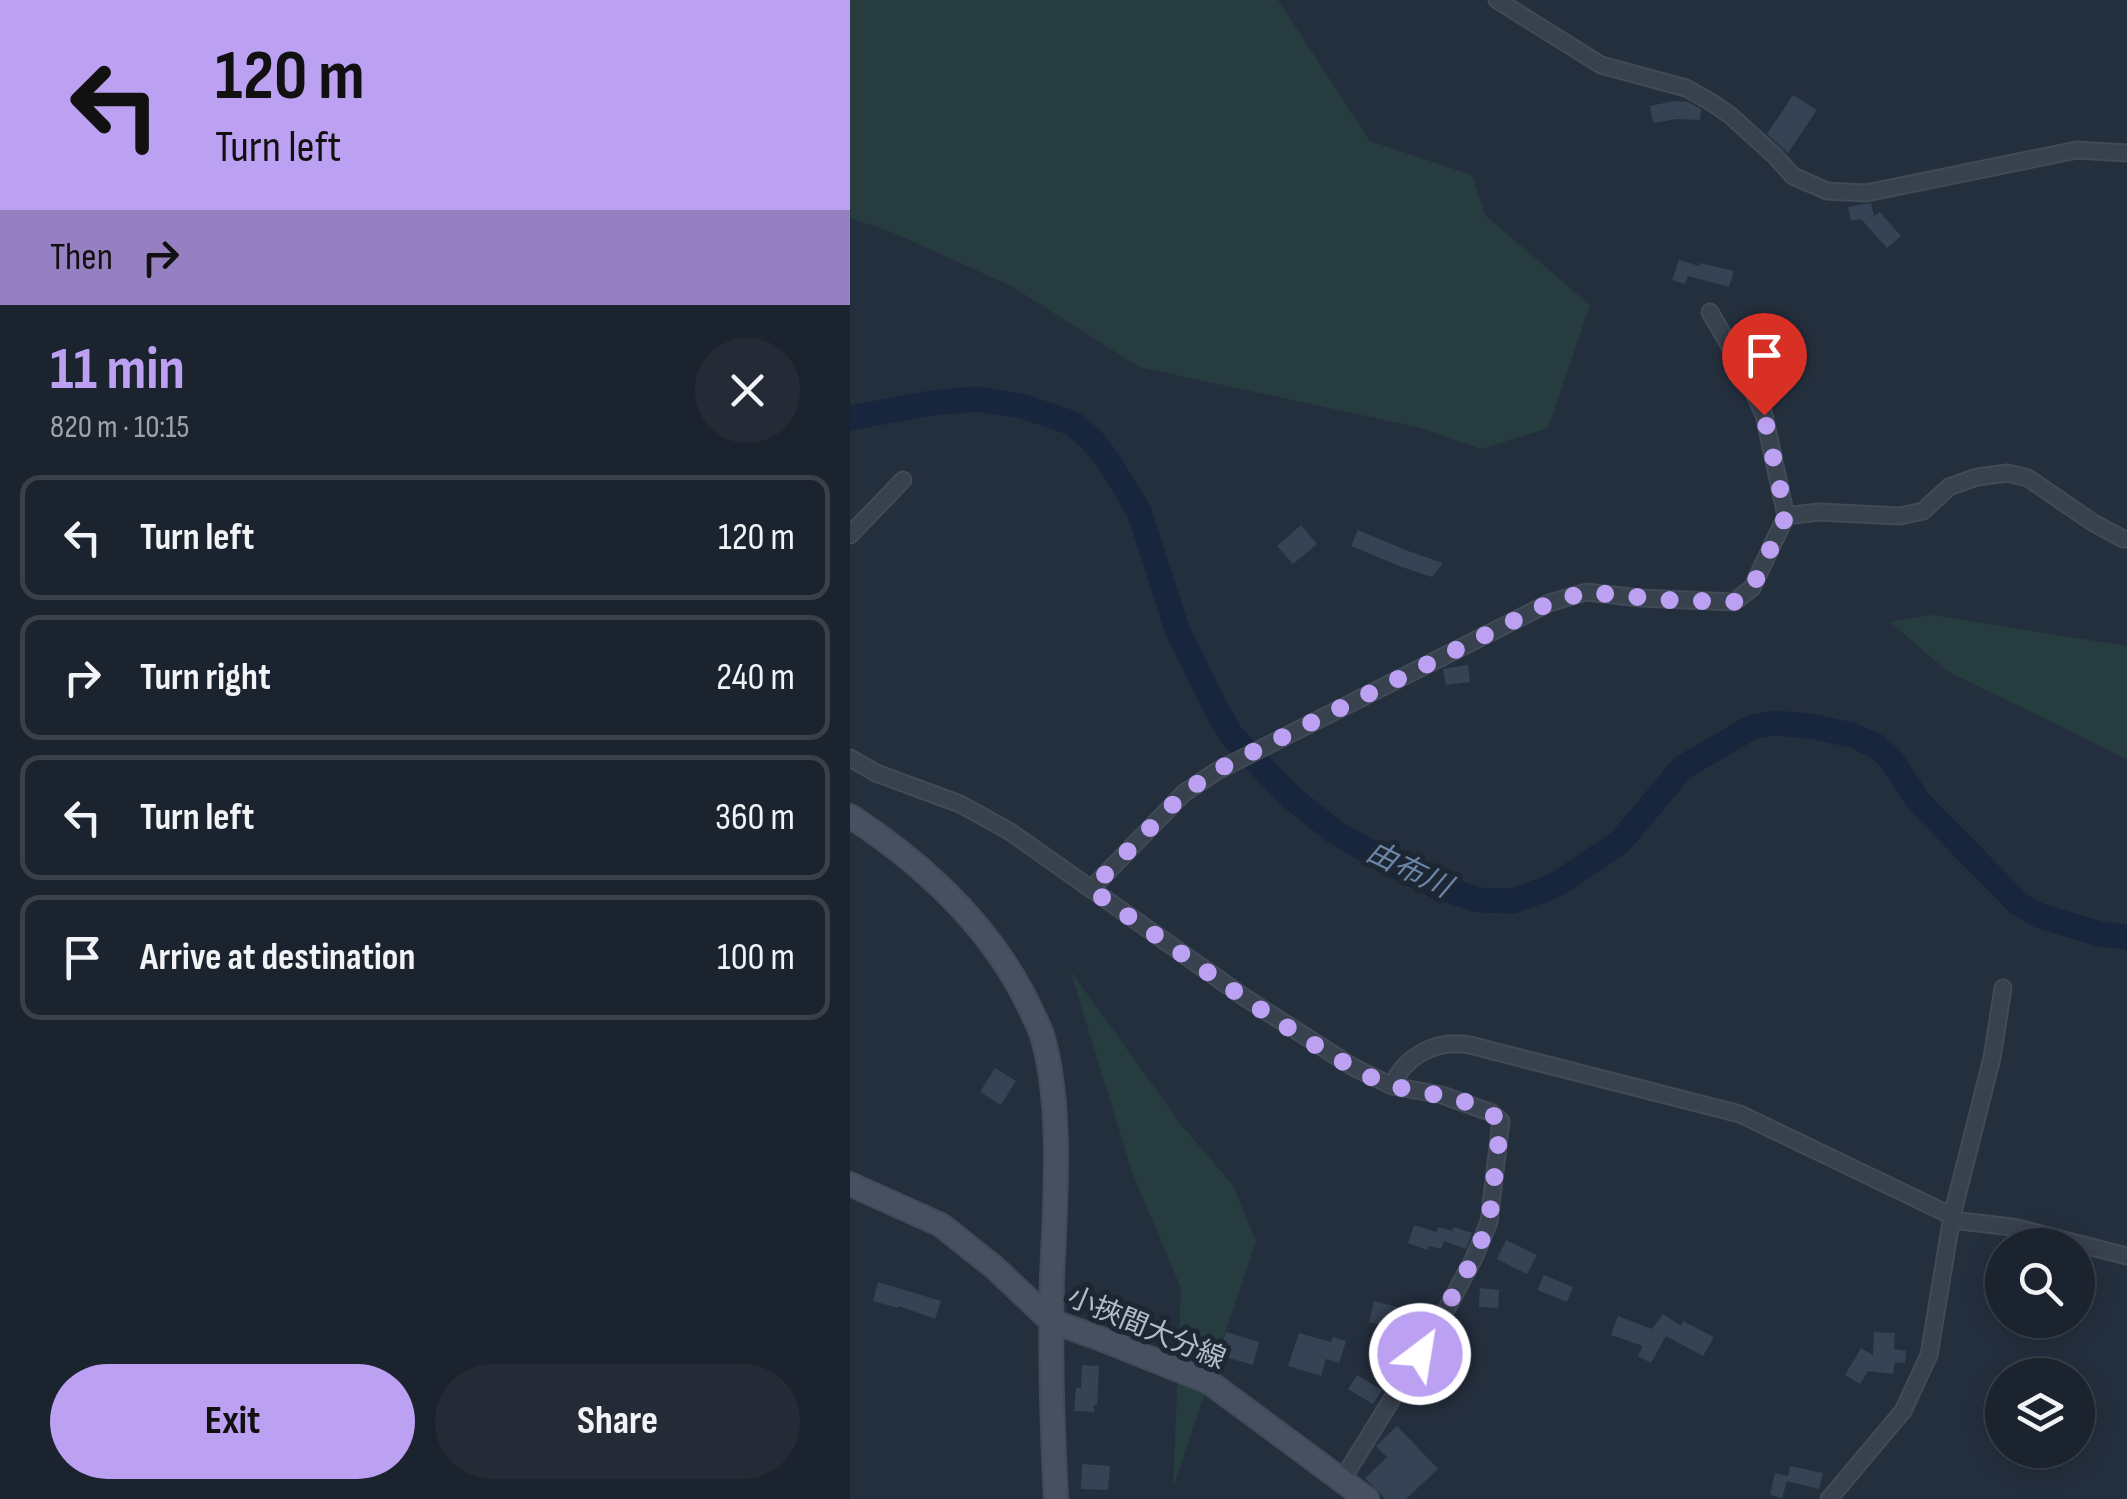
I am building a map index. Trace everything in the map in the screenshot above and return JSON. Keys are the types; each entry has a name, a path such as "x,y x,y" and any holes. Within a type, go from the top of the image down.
{"street":[{"path":"1498,0 1601,65 1686,88 1712,102 1793,176 1827,191 1866,193 2077,150 2127,152"},
{"path":"1092,888 1184,793 1217,770 1549,603 1586,592 1734,602 1752,588 1786,516 1764,415 1710,312"},
{"path":"1786,516 1818,512 1900,516 1923,511 1950,487 1977,477 2008,473 2028,478 2092,522 2127,539"},
{"path":"850,535 903,480"},
{"path":"850,758 886,777 960,804 1009,831 1244,998 1353,1067 1392,1086 1442,1094 1492,1113 1501,1122 1489,1222 1474,1258 1342,1480"},
{"path":"850,816 951,895 993,945 1019,985 1042,1034 1054,1107 1051,1321 1056,1499"},
{"path":"1829,1499 1903,1411 1930,1355 1952,1218 1992,1058 2002,988"},
{"path":"1392,1086 1415,1055 1438,1046 1461,1044 1501,1053 1740,1114 1952,1218 2012,1227 2127,1256"},
{"name":"小挾間大分線","path":"850,1184 941,1225 996,1268 1051,1321 1208,1382 1367,1499"}],"green space":[{"path":"850,0 1278,0 1370,141 1472,175 1485,215 1590,305 1548,428 1481,449 1421,428 1139,367 1013,287 894,233 850,218"},
{"path":"1932,615 2127,646 2127,759 1947,671 1890,622"},
{"path":"1070,970 1182,1126 1233,1185 1256,1241 1173,1488 1181,1288 1133,1175"}],"building":[{"path":"1793,95 1817,110 1788,153 1767,134"},
{"path":"1688,102 1701,109 1700,120 1653,123 1650,106"},
{"path":"1871,203 1874,216 1880,212 1901,236 1887,248 1861,219 1851,221 1848,207"},
{"path":"1679,260 1734,271 1729,287 1688,276 1685,284 1672,280"},
{"path":"1301,525 1317,544 1293,564 1277,546"},
{"path":"1358,530 1443,563 1432,577 1402,567 1351,546"},
{"path":"1468,665 1470,682 1446,685 1443,669"},
{"path":"995,1068 1016,1081 1001,1105 980,1092"},
{"path":"1414,1225 1436,1232 1438,1227 1452,1231 1454,1227 1472,1233 1466,1249 1444,1241 1441,1249 1429,1246 1427,1250 1408,1243"},
{"path":"1506,1240 1537,1255 1527,1274 1497,1259"},
{"path":"1544,1275 1573,1287 1567,1302 1537,1290"},
{"path":"878,1282 941,1301 935,1319 873,1301"},
{"path":"1480,1288 1499,1290 1498,1308 1479,1307"},
{"path":"1374,1301 1408,1310 1402,1330 1369,1322"},
{"path":"1663,1314 1681,1326 1683,1321 1714,1337 1703,1356 1666,1336 1651,1363 1638,1356 1643,1346 1611,1335 1618,1316 1652,1329"},
{"path":"1226,1332 1259,1342 1253,1365 1219,1355"},
{"path":"1874,1332 1895,1333 1894,1349 1906,1351 1905,1363 1895,1362 1893,1374 1868,1371 1860,1384 1845,1375 1861,1348 1873,1355"},
{"path":"1299,1333 1331,1342 1333,1337 1346,1341 1339,1363 1326,1359 1321,1376 1288,1366"},
{"path":"1082,1365 1099,1366 1094,1412 1074,1411"},
{"path":"1357,1375 1382,1390 1373,1404 1348,1389"},
{"path":"1397,1426 1438,1469 1406,1499 1385,1499 1365,1478 1387,1457 1376,1446"},
{"path":"1082,1464 1110,1466 1108,1490 1081,1489"},
{"path":"1790,1466 1823,1473 1819,1489 1787,1481 1782,1498 1770,1495 1775,1473 1788,1476"}],"waterway":[{"name":"由布川","path":"850,418 976,399 1022,406 1072,423 1109,462 1139,511 1177,629 1231,735 1292,798 1335,832 1438,887 1479,900 1513,901 1556,885 1620,842 1682,768 1752,727 1776,723 1852,735 1876,746 1890,758 1919,802 2019,904 2040,916 2100,934 2127,937"}],"route":[{"path":"1420,1354 1474,1258 1489,1222 1501,1122 1492,1113 1442,1094 1392,1086 1353,1067 1244,998 1092,888 1184,793 1217,770 1549,603 1586,592 1734,602 1752,588 1786,516 1764,415"}]}
